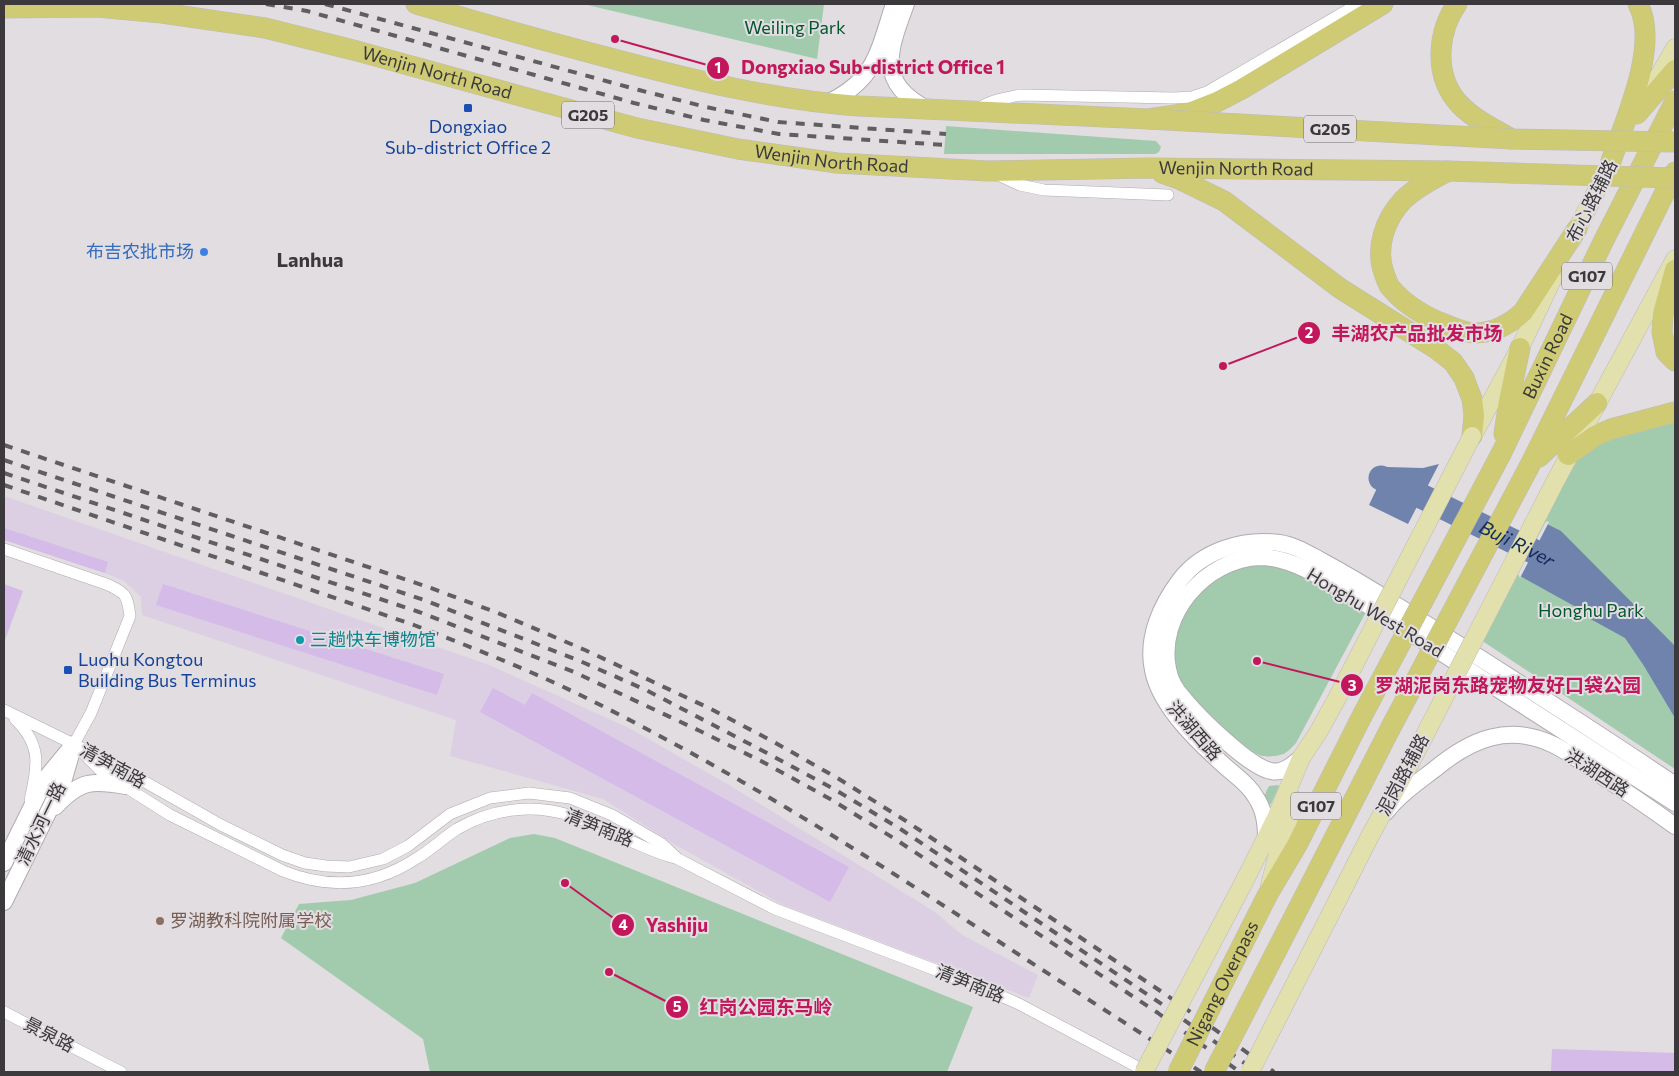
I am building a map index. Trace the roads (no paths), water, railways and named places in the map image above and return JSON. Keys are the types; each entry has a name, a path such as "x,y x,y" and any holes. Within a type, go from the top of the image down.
{"highway":[{"name":"G205","path":"416,4 509,32 681,77 824,104 931,111 1148,119 1512,139 1675,142"},
{"path":"1148,119 1190,113 1217,102 1242,89 1383,4"},
{"path":"1457,4 1442,37 1441,63 1446,85 1455,100 1471,115 1512,139"},
{"path":"1611,161 1636,88 1645,50 1646,32 1638,4"},
{"name":"Wenjin North Road","path":"4,8 97,7 162,13 265,28 637,128 738,149 837,162 988,171 1148,168 1448,171 1675,178"},
{"path":"1636,114 1675,70"},
{"name":"Buxin Road","path":"1502,452 1603,242 1675,101"},
{"path":"1148,168 1179,179 1224,201 1341,289 1435,348 1453,362 1464,378 1472,399 1474,415 1472,436"},
{"path":"1448,171 1404,199 1389,219 1382,240 1381,264 1389,286 1408,305 1429,318 1460,330 1475,333 1492,331 1511,323 1523,312 1577,229"},
{"name":"Buxin Road","path":"1529,467 1675,172"},
{"path":"1675,270 1663,314 1662,332 1666,352 1675,361"},
{"path":"1502,452 1509,401 1520,348"},
{"path":"1529,467 1597,403"},
{"path":"1568,455 1595,436 1675,412"},
{"name":"G107","path":"1268,894 1297,845 1362,716 1502,452"},
{"name":"Nigang Overpass","path":"1214,1072 1390,729 1529,467"},
{"name":"Nigang Overpass","path":"1178,1072 1268,894"}],"main road":[{"path":"824,104 848,91 865,76 878,52 894,4"},
{"path":"906,4 892,46 891,65 894,78 903,93 914,102 931,111"},
{"name":"布心路辅路","path":"1472,436 1520,348 1611,161 1675,48"},
{"path":"1568,455 1675,259"},
{"path":"1146,1072 1277,816 1301,758 1336,700 1472,436"},
{"name":"泥岗路辅路","path":"1250,1072 1568,455"},
{"name":"洪湖西路","path":"1266,838 1266,822 1263,810 1255,795 1209,752 1173,711 1160,690 1153,670 1152,650 1158,617 1170,594 1186,573 1207,556 1219,550 1250,543 1280,543 1297,548 1344,573 1596,731 1675,785"},
{"name":"Honghu West Road","path":"1301,758 1291,766 1271,772 1250,760 1238,752 1214,730 1183,698 1172,683 1165,648 1170,626 1180,605 1195,587 1216,570 1238,561 1261,557 1280,560 1298,566 1332,583 1675,803"},
{"path":"1268,894 1281,841 1319,731"},
{"name":"洪湖西路","path":"1370,836 1388,809 1456,752 1479,741 1505,736 1525,736 1554,745 1675,826"},
{"name":"清水河一路","path":"4,863 46,778 74,744"},
{"name":"清水河一路","path":"4,902 63,782 74,744"},
{"path":"43,822 65,796 80,786 93,783 126,786"}],"street":[{"path":"973,112 984,104 1020,95 1192,97 1207,92 1234,77 1358,4"},
{"path":"988,171 1020,185 1044,190 1168,195"},
{"path":"4,548 121,591 128,599 130,616 92,713 74,744 5,710"},
{"path":"5,710 26,729 36,751 37,766 24,822"},
{"name":"清笋南路","path":"74,744 102,772 170,815 294,876 322,882 352,883 384,875 416,859 468,823 498,813 527,809 562,812 582,818 659,854 678,859 775,909 983,988 1019,1004 1146,1072"},
{"name":"清笋南路","path":"74,744 220,825 282,855 305,863 349,867 382,859 408,846 434,825 462,809 490,798 529,793 563,796 589,804 662,844 678,859"},
{"name":"景泉路","path":"4,1012 121,1072"}],"water":[{"path":"1439,464 1408,524 1369,505 1387,467 1423,468"},
{"path":"1547,524 1561,531 1675,646 1675,718 1625,638 1585,616 1576,607 1520,576"}],"waterway":[{"name":"Buji River","path":"1381,478 1547,558 1562,569"}],"railway":[{"path":"266,4 307,11 634,103 704,120 779,134 945,145"},
{"path":"325,4 706,107 778,122 946,134"},
{"path":"4,445 428,587 498,613 585,650 711,709 839,779 906,821 1168,996 1274,1072"},
{"path":"4,460 424,600 580,661 646,690 834,789 902,830 1163,1005 1257,1072"},
{"path":"4,473 419,612 574,672 700,731 761,761 832,800 895,839 1158,1013 1240,1072"},
{"path":"4,485 414,625 515,665 574,692 689,752 802,817 912,885 1201,1072"}],"place":[{"name":"Dongxiao Sub-district Office 1","path":"615,39"},
{"name":"Dongxiao Sub-district Office 2","path":"468,108"},
{"name":"布吉农批市场","path":"204,252"},
{"name":"丰湖农产品批发市场","path":"1223,366"},
{"name":"三趟快车博物馆","path":"300,640"},
{"name":"罗湖泥岗东路宠物友好口袋公园","path":"1257,661"},
{"name":"Luohu Kongtou Building Bus Terminus","path":"68,670"},
{"name":"Yashiju","path":"565,883"},
{"name":"罗湖教科院附属学校","path":"160,921"},
{"name":"红岗公园东马岭","path":"609,972"}],"district":[{"name":"Lanhua","path":"310,260"}],"park label":[{"name":"Weiling Park","path":"795,28"},
{"name":"Honghu Park","path":"1591,611"}]}
